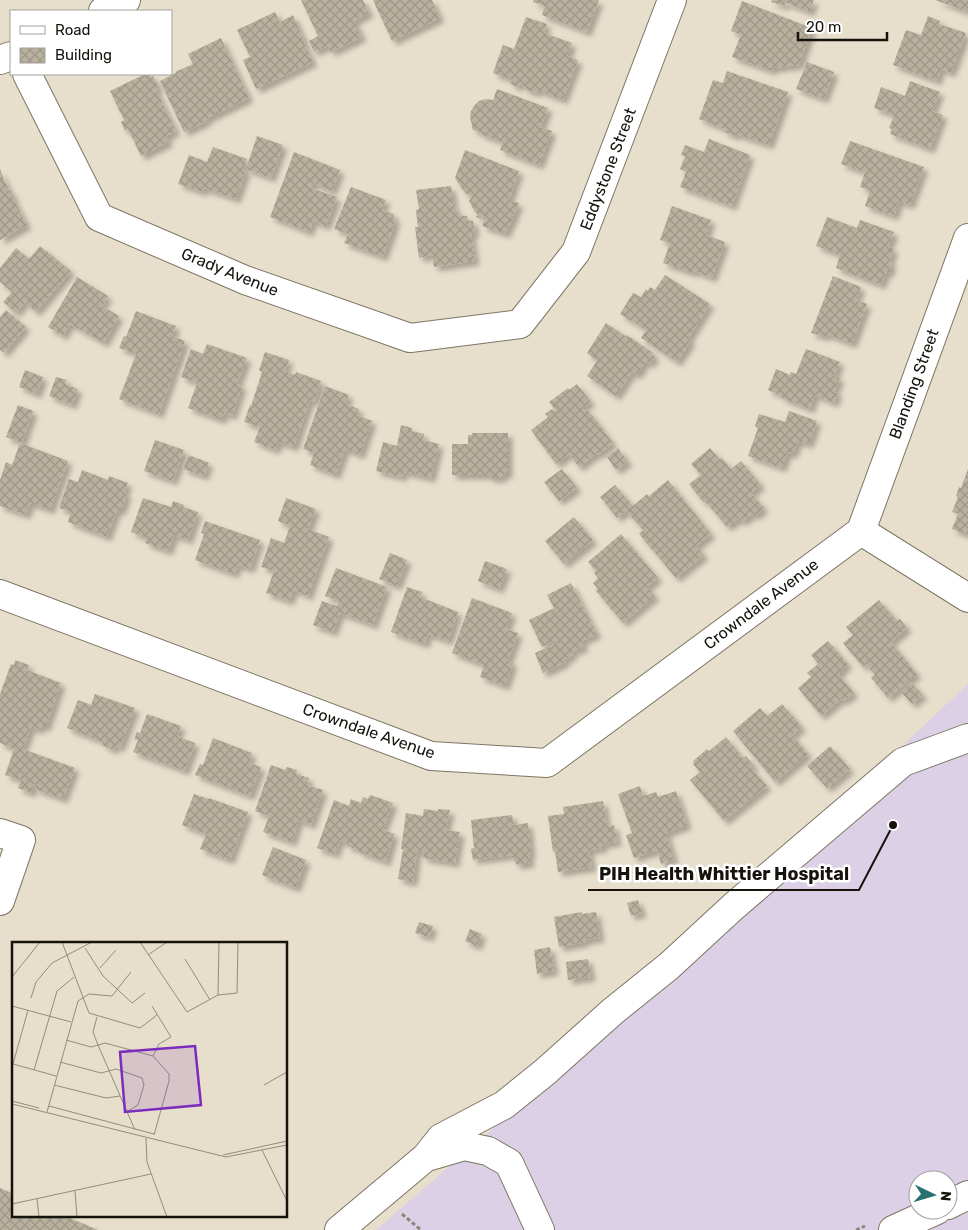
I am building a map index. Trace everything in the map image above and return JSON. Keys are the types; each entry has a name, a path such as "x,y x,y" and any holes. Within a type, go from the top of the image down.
{"street":[{"path":"105,10 126,0"},
{"name":"Eddystone Street","path":"520,324 576,252 672,0"},
{"name":"Grady Avenue","path":"28,75 99,217 245,280 410,338 520,324"},
{"name":"Blanding Street","path":"861,530 968,238"},
{"path":"861,530 968,598"},
{"name":"Crowndale Avenue","path":"0,594 430,756 547,763 861,530"},
{"path":"339,1230 426,1157 441,1138 504,1105 545,1072 612,1012 670,966 734,906 903,762 968,738"},
{"path":"0,833 21,840 0,901"},
{"path":"426,1157 464,1146 488,1151 509,1163 540,1230"},
{"path":"893,1230 915,1220"}],"path":[{"path":"402,1214 421,1230"}],"shaded area":[{"path":"968,684 968,1230 376,1230 541,1087"}],"building":[{"path":"301,0 363,0 369,13 354,21 362,37 331,52 328,46 314,52 309,41 318,36"},
{"path":"373,0 432,0 440,18 392,41"},
{"path":"533,0 599,0 587,32 542,15 545,6 533,2"},
{"path":"772,0 814,0 810,12 786,3 784,6 771,2"},
{"path":"935,0 968,0 968,12"},
{"path":"742,1 812,28 799,65 773,68 772,71 732,57 741,35 731,31"},
{"path":"275,12 280,22 293,15 313,62 256,89 243,60 250,57 237,30"},
{"path":"928,16 940,21 939,24 966,33 951,73 941,69 937,81 893,65 906,30 921,35"},
{"path":"526,17 547,24 544,33 572,43 567,56 578,60 563,100 537,90 536,93 524,89 525,86 520,84 518,87 510,84 512,80 493,73 503,45 514,49"},
{"path":"221,38 249,98 184,132 160,81 193,64 188,54"},
{"path":"807,62 834,72 824,99 796,89"},
{"path":"727,71 788,92 769,145 724,132 725,129 699,119 713,80 723,83"},
{"path":"143,75 153,76 159,88 156,90 176,131 166,136 169,142 141,156 128,129 125,131 121,122 124,120 110,91"},
{"path":"910,81 940,92 932,111 943,115 930,149 890,134 892,129 889,128 894,115 874,108 881,87 905,96"},
{"path":"497,89 548,108 541,127 552,131 539,165 500,150 503,142 473,130 470,117 471,111 479,101 493,100"},
{"path":"257,136 283,145 271,178 246,169"},
{"path":"709,139 750,155 732,206 680,187 686,172 680,169 685,156 681,155 685,145 704,152"},
{"path":"850,141 924,167 910,205 899,201 894,216 865,206 870,190 860,187 865,172 841,164"},
{"path":"213,147 247,159 243,170 246,171 236,199 204,188 203,192 178,184 189,155 207,162"},
{"path":"465,150 519,171 509,200 519,203 506,234 482,226 486,217 482,215 481,219 476,217 478,214 469,201 472,196 465,193 455,178"},
{"path":"294,152 340,170 332,191 313,183 311,188 337,197 326,226 313,221 309,232 270,217"},
{"path":"0,169 27,225 0,240"},
{"path":"451,186 454,208 456,207 457,215 467,216 468,221 473,221 475,233 471,234 475,261 434,267 432,255 419,258 415,227 418,227 416,210 419,209 416,190"},
{"path":"351,187 386,200 382,210 394,214 393,219 396,220 383,257 344,243 348,234 334,229"},
{"path":"672,206 711,220 706,235 725,242 712,278 663,263 670,243 660,240"},
{"path":"827,217 857,228 860,220 894,232 888,247 894,249 889,262 892,263 889,273 886,272 881,285 836,268 840,255 816,246"},
{"path":"40,246 71,271 36,312 25,302 16,313 3,302 12,292 0,282 0,268 16,248 29,259"},
{"path":"665,275 710,304 688,339 691,341 677,362 641,338 646,330 620,314 633,293 641,297 646,289 648,291 650,287 655,290"},
{"path":"833,276 861,287 856,300 867,304 852,344 826,334 825,337 811,333"},
{"path":"77,277 108,296 102,306 119,316 104,343 70,324 63,336 48,327"},
{"path":"6,310 26,327 4,353 0,350 0,317"},
{"path":"136,311 176,326 172,336 185,341 159,414 119,399 136,354 119,348 124,336 126,337"},
{"path":"606,323 627,337 627,335 655,356 650,364 646,361 637,375 632,372 616,396 587,376 597,361 587,353"},
{"path":"207,344 247,358 237,384 242,386 232,416 224,413 222,420 188,408 197,383 181,377 191,349 203,354"},
{"path":"806,349 840,362 834,376 840,378 834,392 838,393 834,403 815,395 810,409 782,398 782,396 768,390 776,369 790,375 791,372 796,374"},
{"path":"265,352 289,360 285,371 295,375 296,372 321,381 315,402 310,400 294,447 278,442 276,450 254,442 260,427 244,422 262,372 259,370"},
{"path":"25,370 43,377 37,394 19,387"},
{"path":"56,377 67,380 65,384 78,389 72,405 49,396"},
{"path":"577,384 591,402 582,408 584,411 587,409 613,443 579,467 569,454 556,464 531,430 548,417 545,414 552,409 556,411 549,402 568,388 569,390"},
{"path":"325,386 349,395 346,404 359,409 357,415 372,421 360,455 345,449 336,475 310,465 314,453 303,449"},
{"path":"18,405 33,411 22,443 6,437"},
{"path":"789,411 817,421 809,444 798,441 793,454 787,453 782,468 748,456 758,428 755,426 759,414 785,422"},
{"path":"401,425 412,428 411,431 424,434 423,440 439,444 431,478 404,472 402,477 376,471 383,442 397,446"},
{"path":"472,433 508,433 508,474 502,474 503,478 489,478 489,475 452,475 452,444 468,444 468,435 472,435"},
{"path":"155,440 184,450 173,481 144,471"},
{"path":"20,443 68,461 50,510 30,503 26,515 0,506 0,480 6,462 12,465"},
{"path":"618,448 628,462 616,470 607,457"},
{"path":"710,448 731,469 741,461 761,485 751,493 764,508 755,516 753,513 742,522 739,518 727,527 689,484 701,475 691,464"},
{"path":"189,455 209,463 204,476 183,469"},
{"path":"562,469 577,488 559,501 544,482"},
{"path":"968,469 968,535 952,529 958,514 952,512 958,497 956,496 959,487 961,488"},
{"path":"82,470 108,480 109,476 128,483 124,493 127,494 121,511 117,510 107,537 68,522 71,512 59,508 69,479 78,482"},
{"path":"668,480 711,534 696,546 704,555 676,578 639,534 643,530 626,511 617,518 600,497 615,485 633,506 647,494 649,496"},
{"path":"143,498 171,507 173,501 198,512 188,540 174,535 168,551 145,543 147,538 131,532"},
{"path":"286,498 316,509 308,529 329,537 308,596 294,590 289,601 266,593 274,571 261,567 271,538 284,543 290,526 278,521"},
{"path":"574,517 593,540 564,564 545,541"},
{"path":"205,521 260,540 250,569 238,565 234,574 195,560 204,534 201,533"},
{"path":"621,534 658,578 647,587 655,596 623,623 596,591 598,589 593,583 598,578 594,573 596,571 588,562"},
{"path":"390,553 407,560 397,586 379,579"},
{"path":"485,561 507,569 499,589 478,581"},
{"path":"336,568 387,587 373,625 340,613 333,632 313,625 322,601 337,606 339,601 325,596"},
{"path":"571,583 597,634 582,641 584,647 572,652 573,655 564,660 566,662 543,673 535,653 557,643 555,640 542,647 529,620 554,608 547,595"},
{"path":"407,587 422,592 420,597 458,612 448,641 428,634 425,644 391,632"},
{"path":"472,598 512,613 506,629 518,633 508,661 513,663 505,686 480,677 484,665 452,653"},
{"path":"879,600 897,621 900,619 907,628 891,642 917,674 888,698 871,678 875,675 866,664 863,667 843,643 853,635 846,627"},
{"path":"828,641 848,664 838,674 854,693 843,701 841,699 821,716 798,688 811,677 807,673 818,664 811,655"},
{"path":"15,660 29,665 27,670 61,683 46,727 41,726 39,730 31,727 23,749 75,768 63,799 35,789 36,785 34,784 31,793 18,788 21,780 5,775 14,749 0,743 0,694 11,664 14,665"},
{"path":"911,682 923,695 912,704 901,692"},
{"path":"95,694 135,708 120,748 115,745 114,750 102,745 103,742 67,728 78,700 91,705"},
{"path":"782,704 802,727 792,735 808,754 775,782 733,731 760,708 767,716"},
{"path":"147,714 181,726 177,736 195,743 185,771 133,752 138,740 134,739 137,732 140,733"},
{"path":"726,737 743,758 746,756 754,766 751,768 767,786 724,821 690,780 700,772 693,764 693,761"},
{"path":"213,738 252,753 249,763 261,767 250,796 195,775 200,764 203,765"},
{"path":"830,746 850,769 827,788 807,766"},
{"path":"271,765 285,770 287,767 297,770 296,774 309,778 307,785 323,790 311,825 299,820 292,842 263,832 269,816 255,811"},
{"path":"640,786 643,796 656,792 658,797 676,791 687,825 666,833 674,859 661,864 657,850 634,858 626,835 632,833 618,794"},
{"path":"194,794 248,812 230,860 200,849 206,834 182,825"},
{"path":"370,795 393,803 383,829 394,834 386,862 359,852 359,850 347,846 347,843 340,840 335,854 317,848 334,800 349,806 351,799 361,803 363,797 368,799"},
{"path":"603,801 607,826 614,825 617,842 603,844 603,848 589,850 592,867 558,872 548,816 564,814 563,807"},
{"path":"424,809 450,810 446,830 460,832 455,863 423,858 424,852 417,851 413,882 398,879 406,813 423,816"},
{"path":"512,815 514,825 528,823 530,863 517,865 511,855 473,860 471,849 474,848 471,820"},
{"path":"273,847 306,860 296,888 262,875"},
{"path":"638,900 642,913 631,916 627,903"},
{"path":"582,912 582,914 596,912 600,938 559,947 554,917"},
{"path":"419,922 433,926 429,937 415,933"},
{"path":"470,929 482,934 477,946 465,941"},
{"path":"550,947 554,971 537,974 534,950"},
{"path":"588,959 591,977 568,980 566,962"},
{"path":"0,1188 12,1193 12,1218 70,1218 98,1230 0,1230"}],"place":[{"name":"PIH Health Whittier Hospital","path":"893,825"}]}
